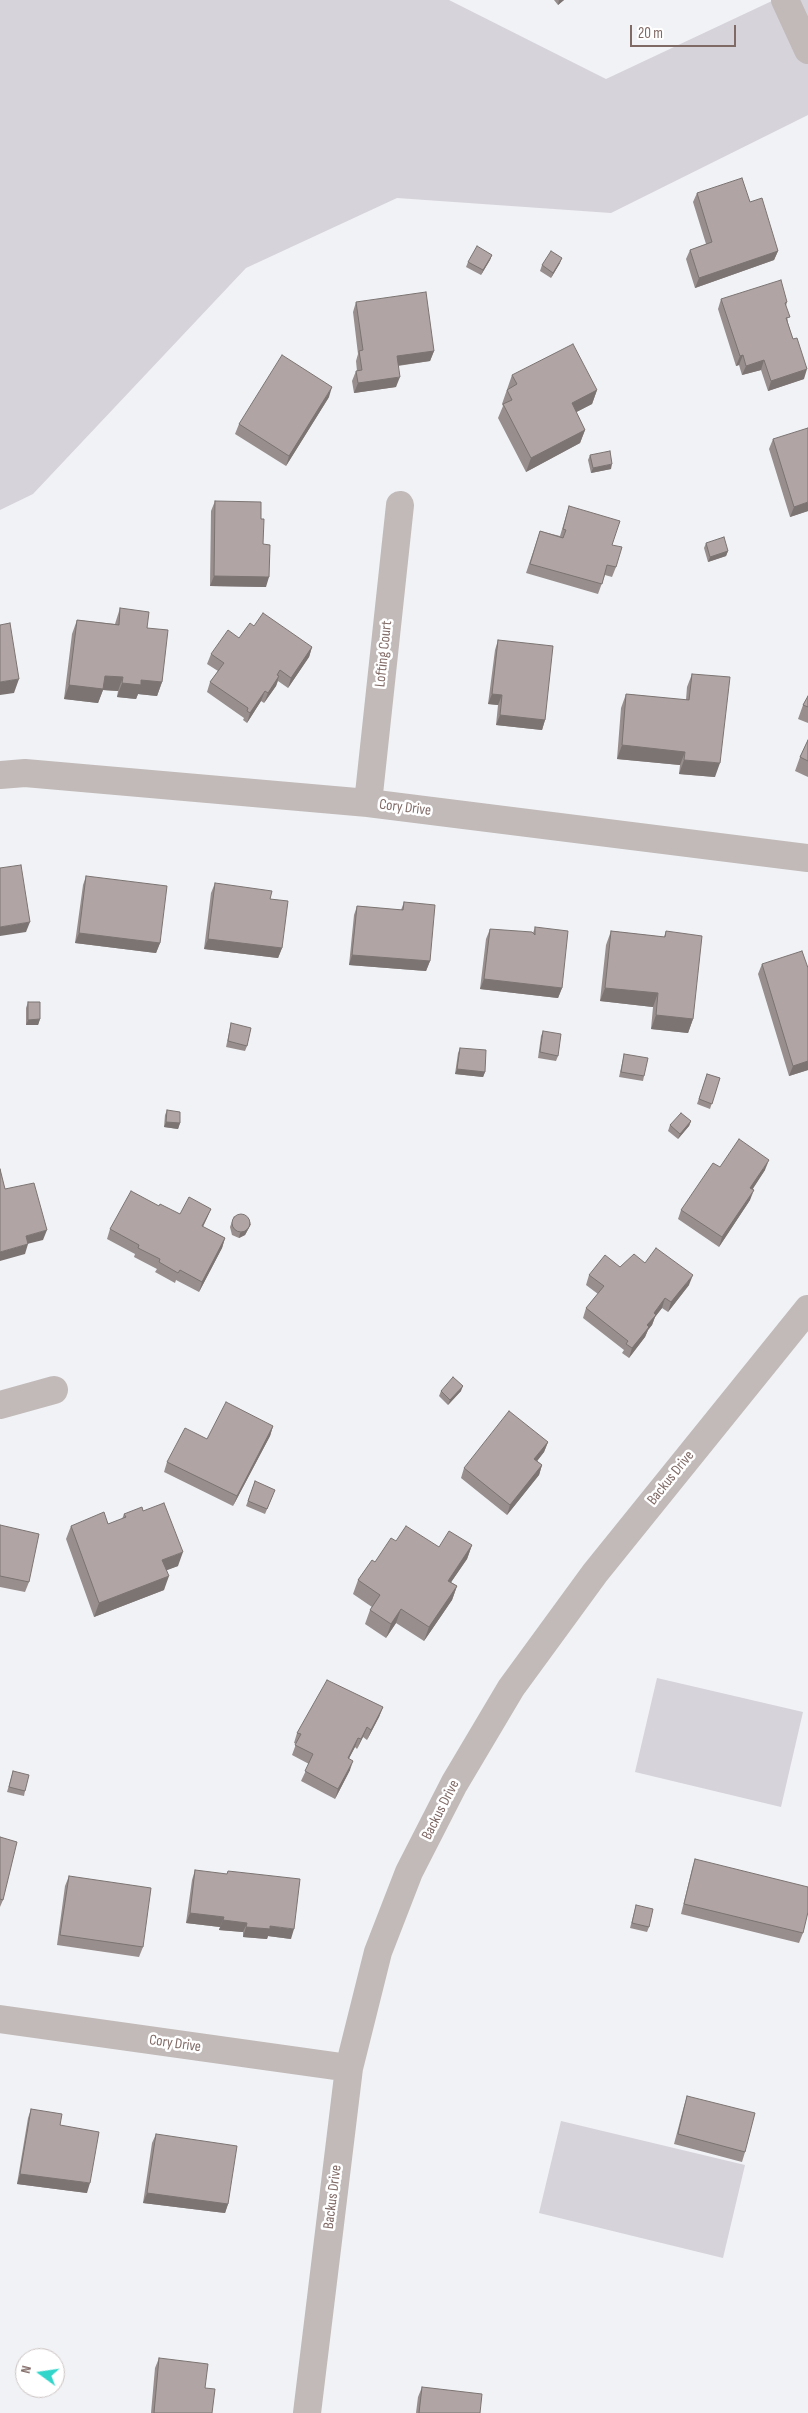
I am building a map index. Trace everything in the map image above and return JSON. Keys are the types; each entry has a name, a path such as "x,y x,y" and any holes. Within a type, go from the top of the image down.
{"street":[{"path":"785,0 808,50"},
{"name":"Lofting Court","path":"368,803 400,505"},
{"name":"Cory Drive","path":"0,775 25,773 368,803 808,858"},
{"name":"Backus Drive","path":"307,2413 349,2068 378,1952 409,1872 454,1784 511,1688 595,1573 808,1309"},
{"path":"0,1405 54,1390"},
{"name":"Cory Drive","path":"0,2019 349,2068"}],"shaded area":[{"path":"0,0 449,0 606,79 774,0 808,0 808,115 611,213 397,198 246,268 33,494 0,510"},
{"path":"657,1678 803,1712 781,1807 635,1772"},
{"path":"561,2121 745,2165 723,2258 539,2213"}],"building":[{"path":"742,178 750,202 762,198 778,251 699,278 690,250 712,242 697,193"},
{"path":"477,246 492,255 483,270 468,262"},
{"path":"551,251 562,258 553,273 542,265"},
{"path":"781,280 787,302 785,303 790,317 786,318 793,339 797,338 807,369 771,381 764,360 746,366 743,355 740,356 721,299"},
{"path":"426,292 434,351 397,356 400,377 358,383 356,371 362,370 359,351 363,350 356,302"},
{"path":"573,344 597,390 572,403 585,430 531,458 503,404 512,400 507,390 517,384 512,375"},
{"path":"282,355 332,387 289,456 239,424"},
{"path":"808,428 808,502 794,507 773,439"},
{"path":"610,451 612,464 593,468 590,455"},
{"path":"215,501 261,502 261,519 264,519 263,544 270,545 269,577 214,576"},
{"path":"569,506 620,521 612,545 622,547 616,567 607,565 602,584 530,564 540,531 563,538 566,530 563,529"},
{"path":"724,537 728,551 710,557 706,543"},
{"path":"120,608 149,612 147,628 168,630 162,682 141,680 141,685 122,683 123,677 105,676 103,689 69,685 77,620 119,625"},
{"path":"263,613 312,647 291,678 280,670 277,675 279,676 268,693 265,691 250,713 247,711 248,708 210,682 224,663 211,654 228,630 239,638 250,623 254,626"},
{"path":"10,623 19,679 0,682 0,625"},
{"path":"498,640 553,646 545,720 500,715 502,695 492,694"},
{"path":"692,674 730,677 720,763 684,760 685,752 622,745 626,694 689,700"},
{"path":"808,696 808,707 803,705"},
{"path":"808,740 808,761 800,757"},
{"path":"21,865 30,922 0,927 0,868"},
{"path":"86,876 167,886 160,943 79,933"},
{"path":"215,883 272,891 270,899 288,901 282,948 208,939"},
{"path":"404,902 435,905 430,961 352,955 357,906 403,910"},
{"path":"535,927 568,931 562,988 484,979 490,929 532,932 535,935"},
{"path":"611,931 665,937 666,931 702,936 693,1019 656,1015 658,993 605,988"},
{"path":"802,951 808,968 808,1061 793,1066 762,964"},
{"path":"28,1002 40,1002 40,1019 28,1020"},
{"path":"231,1023 251,1028 247,1046 228,1041"},
{"path":"543,1031 561,1034 558,1056 540,1052"},
{"path":"460,1048 486,1050 485,1072 457,1069"},
{"path":"624,1054 648,1058 644,1076 621,1072"},
{"path":"707,1074 720,1078 712,1104 699,1099"},
{"path":"167,1110 180,1112 180,1123 166,1122"},
{"path":"681,1113 691,1121 680,1134 670,1125"},
{"path":"739,1139 769,1160 750,1188 754,1190 722,1237 681,1210 713,1163 720,1167"},
{"path":"0,1169 5,1189 34,1183 47,1230 26,1236 28,1244 0,1252"},
{"path":"131,1191 159,1206 160,1204 180,1214 189,1197 211,1209 202,1226 225,1238 202,1282 180,1270 178,1273 159,1262 160,1259 138,1248 139,1245 110,1229"},
{"path":"241,1214 249,1219 250,1223 245,1231 241,1232 233,1227 232,1223 237,1215"},
{"path":"656,1248 693,1275 671,1302 665,1298 654,1313 656,1315 647,1325 649,1327 632,1348 626,1344 628,1341 586,1308 604,1286 589,1275 605,1255 620,1267 634,1254 645,1263"},
{"path":"453,1377 463,1386 450,1400 441,1391"},
{"path":"226,1402 273,1426 237,1496 167,1462 185,1428 207,1439"},
{"path":"509,1411 548,1442 534,1459 542,1465 510,1505 464,1468"},
{"path":"255,1481 275,1490 267,1509 248,1501"},
{"path":"164,1503 183,1552 162,1560 169,1576 99,1603 71,1526 104,1512 108,1524 126,1517 124,1514 142,1507 143,1511"},
{"path":"0,1525 39,1534 29,1582 0,1576"},
{"path":"406,1526 439,1547 449,1531 472,1545 448,1581 457,1586 429,1627 401,1609 391,1624 370,1610 380,1595 358,1580 372,1560 375,1562 391,1538 396,1541"},
{"path":"327,1680 383,1707 371,1730 367,1727 361,1739 358,1738 348,1758 353,1761 338,1789 305,1771 313,1754 295,1745 301,1734 297,1733"},
{"path":"13,1771 29,1775 25,1791 9,1787"},
{"path":"0,1837 17,1842 3,1900 0,1899"},
{"path":"695,1859 808,1887 808,1912 803,1933 684,1904"},
{"path":"195,1870 227,1874 228,1871 300,1879 294,1929 270,1926 270,1929 246,1927 247,1923 223,1920 224,1917 190,1913"},
{"path":"69,1876 151,1888 143,1947 60,1935"},
{"path":"636,1905 653,1909 649,1927 632,1923"},
{"path":"687,2096 755,2113 745,2152 678,2134"},
{"path":"31,2109 62,2114 60,2125 99,2132 90,2183 20,2174"},
{"path":"156,2134 237,2146 228,2204 147,2193"},
{"path":"159,2358 208,2364 205,2388 215,2389 212,2413 154,2413"},
{"path":"422,2387 482,2394 480,2413 419,2413"}]}
